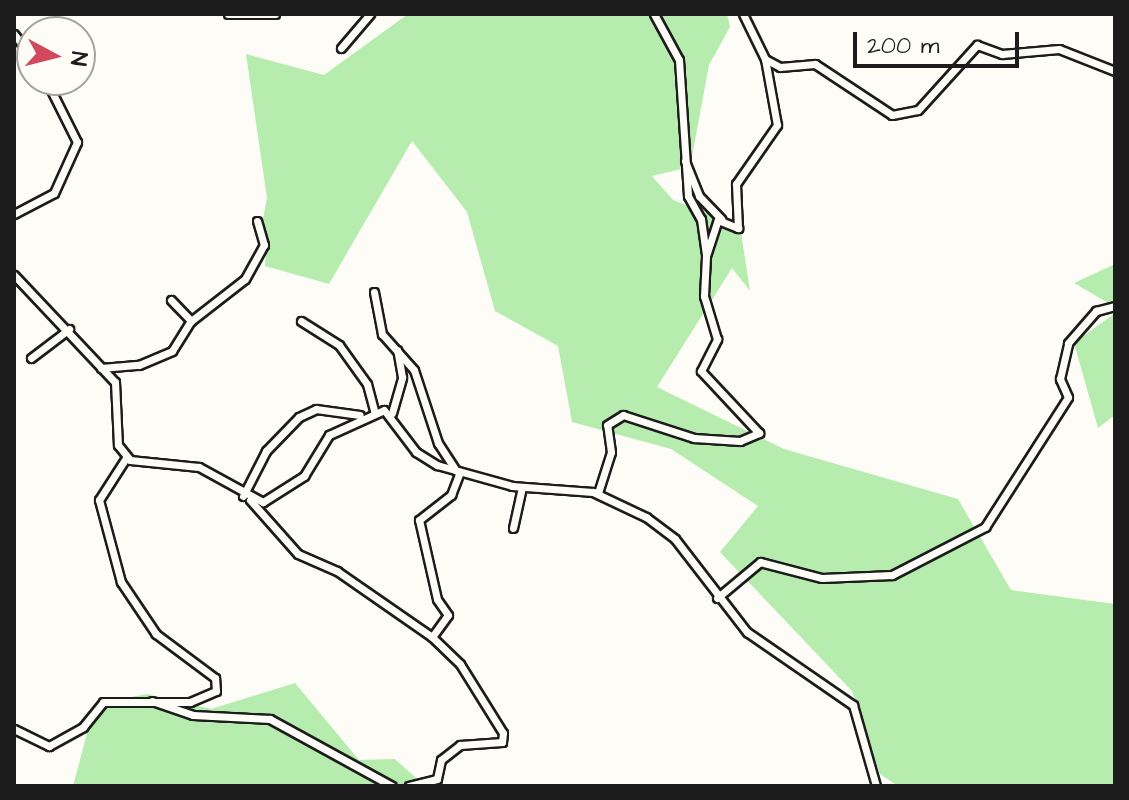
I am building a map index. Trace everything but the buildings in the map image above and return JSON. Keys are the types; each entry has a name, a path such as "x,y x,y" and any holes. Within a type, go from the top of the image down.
{"street":[{"path":"228,14 275,14"},
{"path":"341,48 370,14"},
{"path":"598,493 611,452 607,425 623,415 694,438 740,441 759,433 703,378 717,339 704,296 706,256 684,159 684,83 654,14"},
{"path":"684,159 699,196 721,219 737,230 736,184 774,133 779,107 765,82 765,59 743,14"},
{"path":"765,59 780,67 815,64 897,115 918,110 948,84 977,45 1002,54 1059,49 1115,71"},
{"path":"14,214 54,193 77,142 54,96"},
{"path":"706,256 721,219"},
{"path":"101,368 139,365 172,351 191,321 245,279 264,245 257,221"},
{"path":"14,275 69,329 119,393 117,440 126,458"},
{"path":"374,292 380,330 424,390 438,443 458,472"},
{"path":"171,300 191,321"},
{"path":"717,598 760,562 822,578 892,575 985,527 1068,397 1060,379 1068,343 1096,311 1115,306"},
{"path":"301,321 339,345 367,384 374,411"},
{"path":"31,358 69,329"},
{"path":"394,346 402,377 392,413 416,452 458,472 522,487 598,493 669,534 717,598 754,637 853,705 876,786"},
{"path":"247,498 267,501 299,480 318,445 363,415 374,411 392,413"},
{"path":"247,498 280,432 306,412 363,415"},
{"path":"126,458 199,467 247,498 298,554 337,571 432,637 460,664 503,733 502,742 460,745 441,760 437,779 409,786"},
{"path":"14,729 49,746 83,727 103,702 198,701 218,685 156,634 121,582 99,500 126,458"},
{"path":"432,637 448,615 437,599 419,520 451,495 458,472"},
{"path":"513,528 522,487"},
{"path":"152,701 193,715 270,719 392,786"}],"green space":[{"path":"408,14 727,14 730,27 709,65 690,167 652,176 673,200 740,226 750,291 732,268 657,387 784,449 958,499 1011,590 1115,604 1115,786 898,786 880,774 852,691 720,552 758,506 671,449 572,422 558,346 495,311 467,212 412,141 329,284 265,266 266,250 258,245 267,198 246,54 324,75"},
{"path":"1115,264 1115,307 1074,283"},
{"path":"1115,313 1115,415 1098,428 1074,343"},
{"path":"295,683 359,760 395,759 425,786 73,786 95,704 147,694 211,709"}]}
